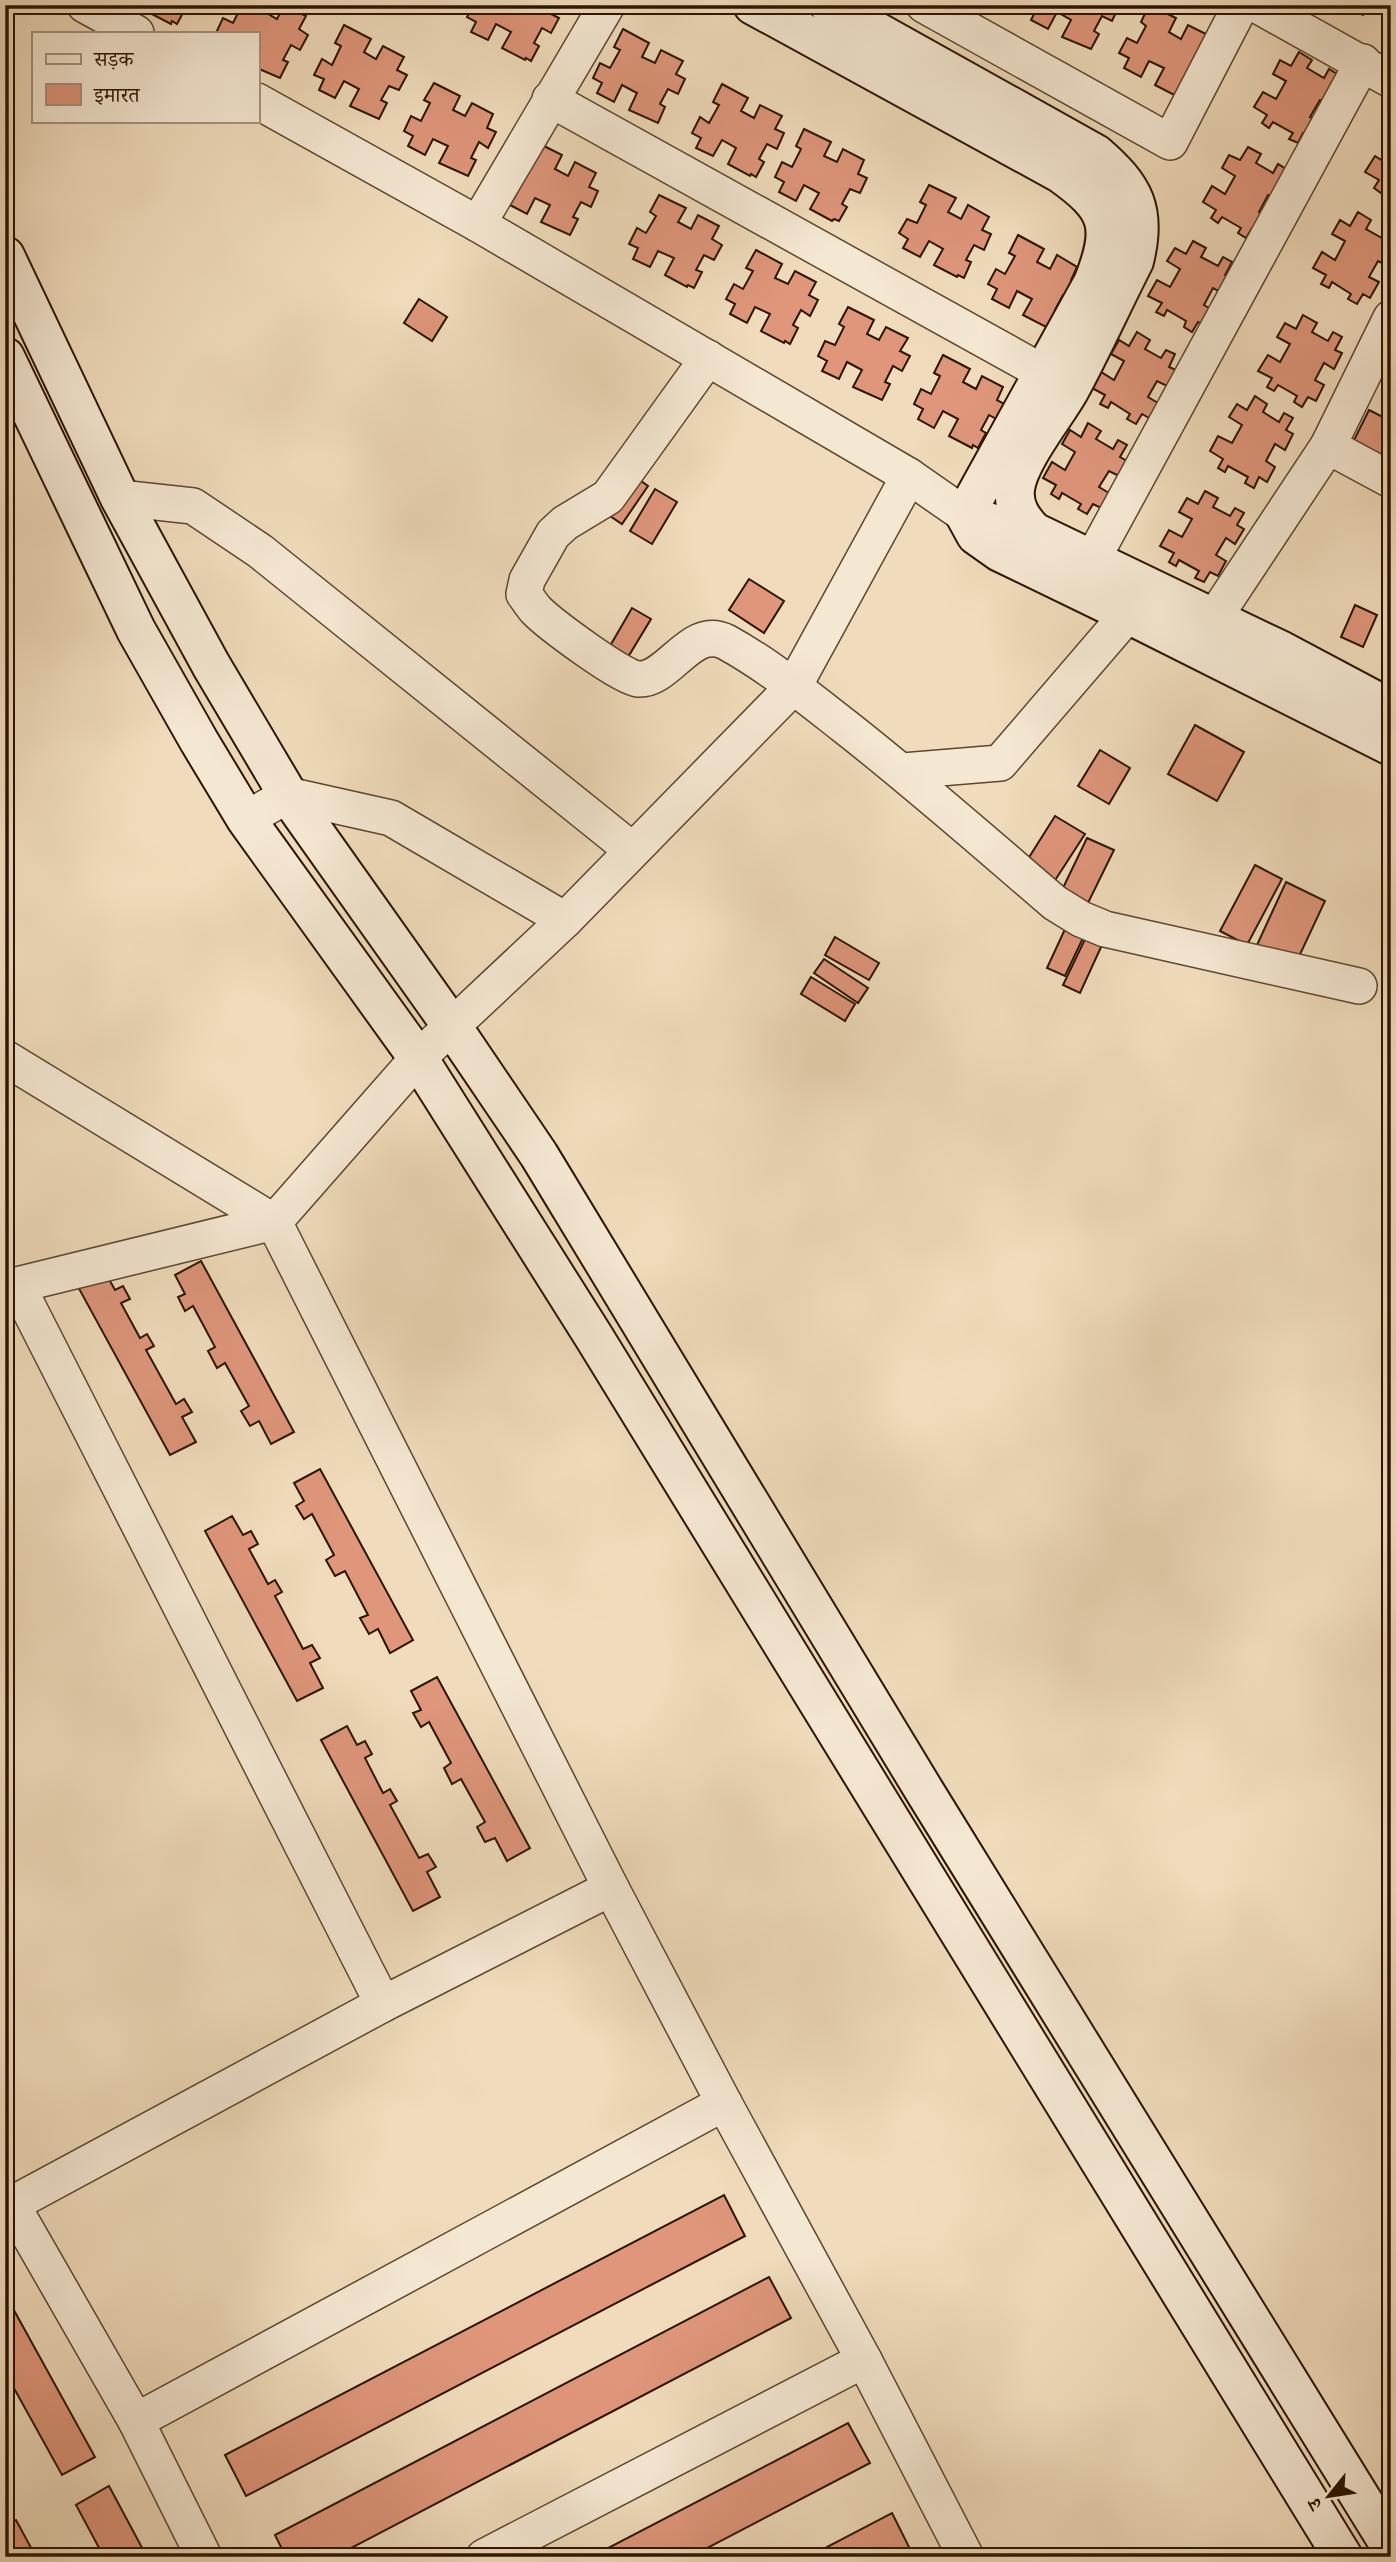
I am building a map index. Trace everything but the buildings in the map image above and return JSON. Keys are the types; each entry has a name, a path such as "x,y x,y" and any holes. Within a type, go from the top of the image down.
{"main road":[{"path":"752,5 1060,173 1083,190 1098,206 1106,233 1093,283 965,515 976,535 987,545 1391,746"},
{"path":"829,5 1096,154 1128,186 1136,206 1139,244 1134,261 1069,391 1026,461 1015,487 1018,513 1034,531 1282,651 1391,709"},
{"path":"5,256 120,498 211,665 288,795 451,1025 539,1155 899,1748 1391,2547"},
{"path":"5,357 136,630 246,819 418,1058 594,1337 1343,2557"}],"street":[{"path":"85,5 133,32"},
{"path":"478,225 607,5"},
{"path":"924,5 1170,142 1241,5"},
{"path":"1092,559 1377,71 1257,5"},
{"path":"550,99 1044,373"},
{"path":"259,102 708,358 909,476 965,515 1034,531"},
{"path":"1214,618 1328,446 1391,318"},
{"path":"708,358 608,498 565,523 552,534 527,580 524,593 535,610 619,671 638,679 654,675 689,648 709,638 724,641 794,686 903,771 1055,903 1082,919 1105,929 1359,986"},
{"path":"1328,446 1391,480"},
{"path":"383,2004 11,1291 274,1222 418,1058 565,920 794,686 909,476"},
{"path":"120,498 193,506 260,551 632,850"},
{"path":"903,771 1000,763 1128,614"},
{"path":"246,819 288,795 391,818 565,920"},
{"path":"5,1058 274,1222 611,1888 864,2360 966,2557"},
{"path":"861,1772 899,1748"},
{"path":"204,2557 136,2421 9,2206 383,2004 611,1888"},
{"path":"136,2421 724,2103"},
{"path":"484,2557 864,2360"}]}
